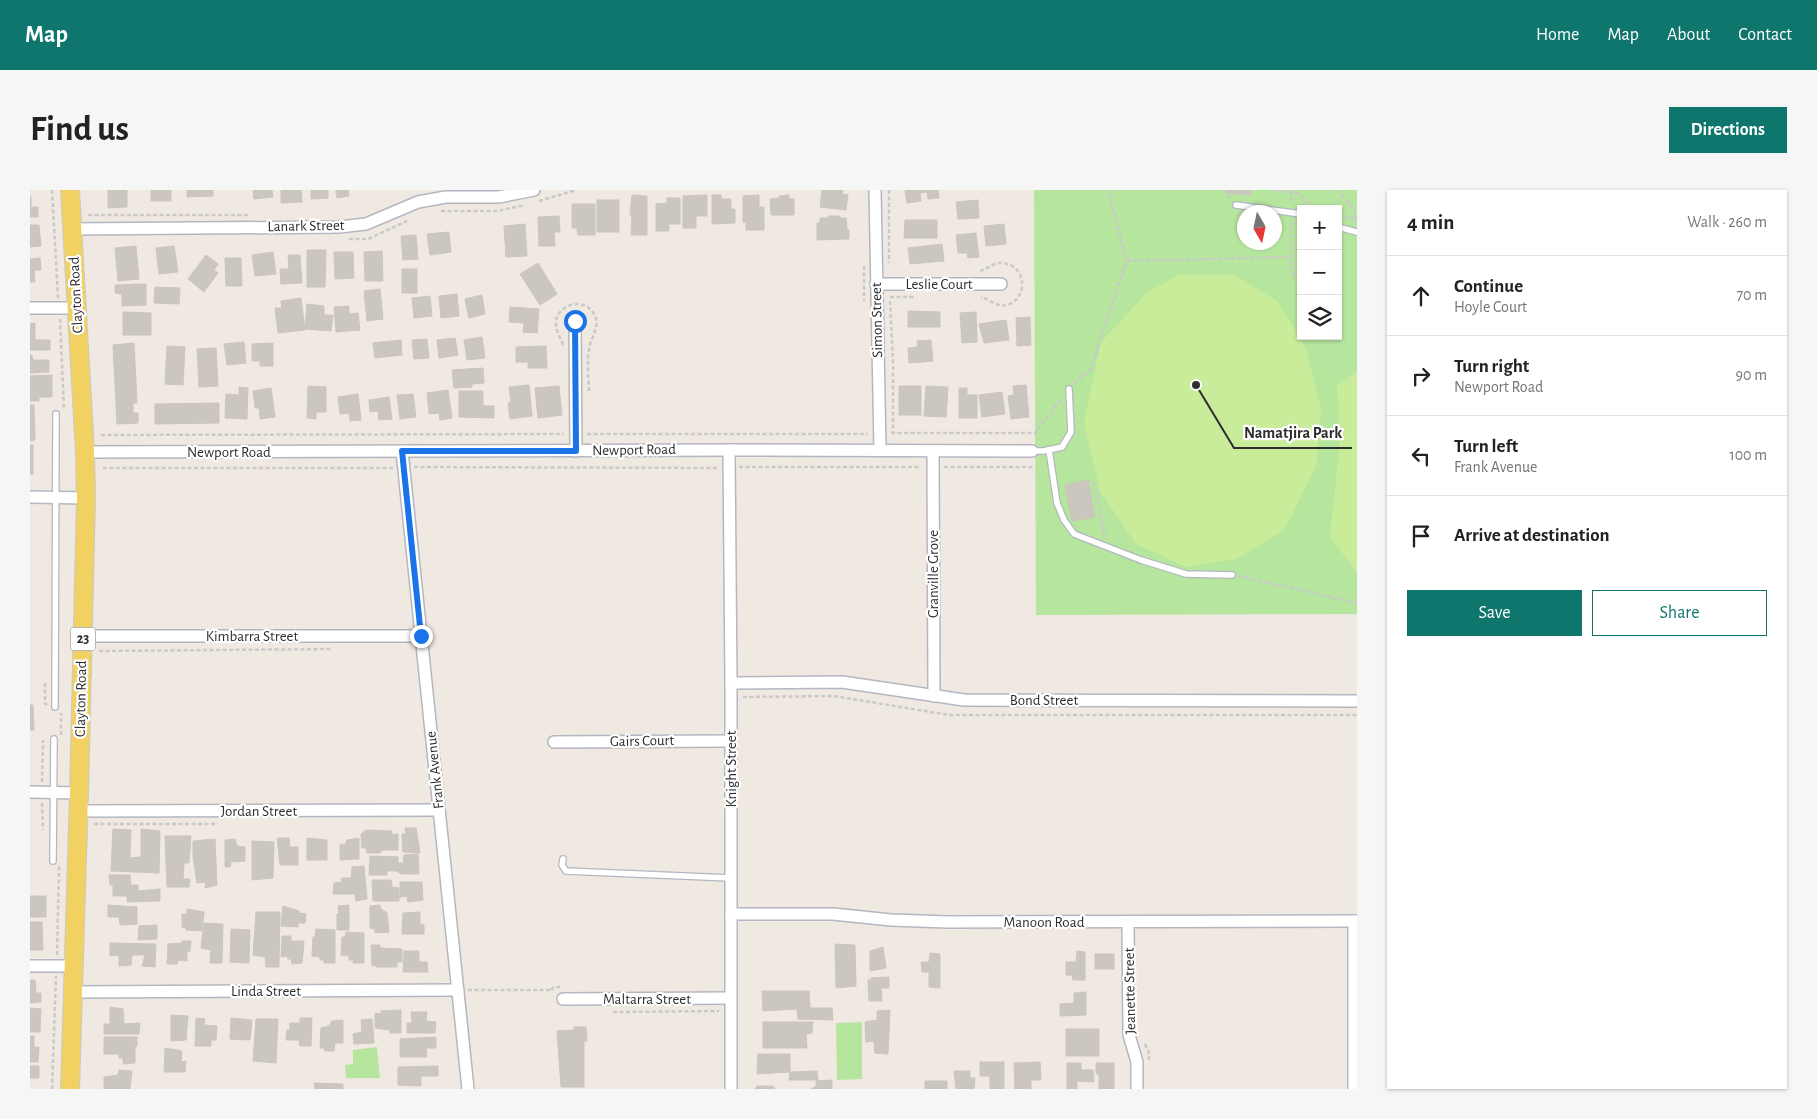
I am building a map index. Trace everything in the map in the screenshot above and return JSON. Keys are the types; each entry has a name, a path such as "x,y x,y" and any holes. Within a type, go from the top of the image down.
{"main road":[{"name":"Clayton Road","path":"70,190 86,498 70,1089"}],"street":[{"name":"Lanark Street","path":"72,229 348,226 366,224 418,202 446,197 499,197 534,190"},
{"name":"Simon Street","path":"875,190 880,450"},
{"name":"Leslie Court","path":"876,284 1001,284"},
{"path":"30,308 77,308"},
{"path":"575,321 576,451"},
{"name":"Knight Street","path":"729,450 732,683 730,741 731,1089"},
{"name":"Frank Avenue","path":"402,451 468,1089"},
{"name":"Granville Grove","path":"933,451 934,696"},
{"name":"Newport Road","path":"85,452 1032,451"},
{"path":"30,497 86,498"},
{"name":"Kimbarra Street","path":"83,636 421,636"},
{"name":"Bond Street","path":"732,683 842,682 964,700 1357,701"},
{"name":"Gairs Court","path":"554,742 730,741"},
{"path":"30,792 79,793"},
{"name":"Jordan Street","path":"79,811 439,810"},
{"name":"Manoon Road","path":"731,914 833,914 891,920 947,922 1356,921"},
{"path":"1354,1089 1356,921"},
{"name":"Jeanette Street","path":"1128,922 1129,1035 1136,1062 1137,1089"},
{"path":"30,966 74,966"},
{"name":"Linda Street","path":"74,992 458,990"},
{"name":"Maltarra Street","path":"563,999 730,998"}],"lane":[{"path":"1236,205 1297,213"},
{"path":"1342,228 1357,232"},
{"path":"1032,451 1062,447 1071,432 1069,389"},
{"path":"54,707 56,414"},
{"path":"1049,450 1057,503 1064,520 1074,534 1141,560 1186,574 1232,575"},
{"path":"53,861 54,739"},
{"path":"563,859 562,864 566,870 730,878"}],"path":[{"path":"889,190 889,284 893,362 893,433 1035,434 1069,389 1092,368 1127,261 1108,190"},
{"path":"1276,190 1300,194 1310,205"},
{"path":"1337,190 1354,208 1357,220 1342,216"},
{"path":"1291,191 1291,268 1297,278"},
{"path":"88,215 254,215"},
{"path":"1127,261 1292,257"},
{"path":"101,435 868,434"},
{"path":"103,468 1035,467"},
{"path":"1094,482 1106,547"},
{"path":"1232,575 1357,604"},
{"path":"99,651 342,649"},
{"path":"458,990 551,990 563,999"},
{"path":"609,1012 719,1012"},
{"path":"1145,1044 1149,1053 1149,1062"}],"green space":[{"path":"1034,190 1357,190 1357,614 1036,615"},
{"path":"1179,275 1235,275 1277,301 1297,333 1297,340 1301,340 1305,346 1321,408 1316,466 1285,529 1237,559 1186,567 1136,544 1100,491 1084,423 1101,342 1148,292"},
{"path":"1357,372 1357,573 1330,537 1340,442 1337,385"},
{"path":"862,1022 862,1079 837,1080 836,1023"},
{"path":"377,1047 380,1078 346,1078 345,1065 353,1064 353,1050"}],"building":[{"path":"108,190 127,190 127,207 108,208"},
{"path":"151,190 171,190 171,201 151,201"},
{"path":"187,190 213,190 213,196 187,197"},
{"path":"253,190 272,190 273,197 254,199"},
{"path":"281,190 301,190 302,202 281,203"},
{"path":"311,190 328,190 328,198 311,199"},
{"path":"336,190 348,190 349,196 337,198"},
{"path":"822,190 843,190 842,194 848,195 846,210 820,207"},
{"path":"905,190 938,190 939,198 928,199 927,192 920,193 921,201 907,203"},
{"path":"1228,190 1251,190 1250,195 1228,193"},
{"path":"632,195 647,196 647,235 631,235"},
{"path":"707,195 707,216 696,216 696,228 683,228 683,196"},
{"path":"712,195 721,195 721,199 731,199 731,209 735,209 735,223 712,224"},
{"path":"759,195 759,207 764,207 764,230 746,230 746,222 743,222 743,196"},
{"path":"789,195 789,199 794,199 794,215 771,215 770,199"},
{"path":"30,196 31,207 38,207 38,217 30,217"},
{"path":"667,198 680,198 680,224 669,224 669,231 656,231 656,204 667,203"},
{"path":"597,200 619,200 619,232 597,232"},
{"path":"978,200 979,218 958,219 956,202"},
{"path":"572,204 595,204 595,235 578,235 577,228 572,228"},
{"path":"559,216 560,232 554,232 555,246 539,246 538,217"},
{"path":"828,216 846,218 849,239 817,240 817,223 820,223 820,218 829,218"},
{"path":"905,220 937,220 937,238 904,238"},
{"path":"525,224 527,256 506,257 504,226"},
{"path":"1004,224 1006,244 986,246 984,226"},
{"path":"30,225 39,225 41,246 30,247"},
{"path":"449,232 451,252 430,255 427,234"},
{"path":"976,233 979,257 968,258 967,253 958,253 956,235"},
{"path":"416,235 418,259 403,260 401,236"},
{"path":"942,244 944,261 910,264 908,248"},
{"path":"136,246 139,279 118,281 115,248"},
{"path":"174,246 178,272 159,274 156,248"},
{"path":"307,250 326,250 325,287 307,287"},
{"path":"382,251 383,281 365,281 364,252"},
{"path":"273,252 276,274 255,276 252,255"},
{"path":"334,252 353,252 354,278 335,279"},
{"path":"206,255 218,264 214,270 218,273 204,292 188,279"},
{"path":"288,255 300,255 302,283 281,284 280,269 289,269"},
{"path":"40,258 41,270 34,270 35,282 30,282 30,259"},
{"path":"225,258 241,258 242,286 226,286"},
{"path":"538,263 557,294 540,305 520,274"},
{"path":"402,269 417,269 417,293 402,293"},
{"path":"146,284 146,305 122,306 122,294 115,293 115,285"},
{"path":"155,287 180,288 179,304 154,303"},
{"path":"380,289 383,319 367,321 364,291"},
{"path":"457,294 459,316 441,318 439,296"},
{"path":"482,295 485,314 469,318 465,299"},
{"path":"430,296 432,316 414,318 412,298"},
{"path":"301,298 305,330 278,333 275,308 282,308 281,301"},
{"path":"307,304 324,306 324,315 333,315 331,331 305,329"},
{"path":"349,306 349,314 358,313 360,330 336,332 334,307"},
{"path":"510,307 539,309 537,333 523,332 524,323 509,322"},
{"path":"908,311 940,312 940,327 908,327"},
{"path":"123,312 151,313 151,335 123,335"},
{"path":"976,312 977,342 962,343 960,313"},
{"path":"1030,317 1031,345 1017,346 1016,318"},
{"path":"1006,320 1009,340 984,343 979,324"},
{"path":"35,323 35,340 50,340 50,350 30,350 30,324"},
{"path":"482,337 485,358 467,360 464,340"},
{"path":"455,338 458,355 439,358 437,340"},
{"path":"427,339 429,358 414,359 412,340"},
{"path":"401,340 402,355 375,358 373,343"},
{"path":"931,340 933,361 909,363 908,348 918,347 917,341"},
{"path":"244,342 246,363 227,365 224,344"},
{"path":"134,343 137,403 133,403 133,413 138,413 138,423 117,424 113,345"},
{"path":"273,343 273,366 260,366 260,361 252,361 252,344"},
{"path":"167,346 185,347 183,385 165,384"},
{"path":"546,346 547,368 528,368 528,362 516,362 516,347"},
{"path":"216,348 218,386 199,387 197,349"},
{"path":"30,355 32,355 33,360 49,360 49,372 30,373"},
{"path":"483,368 484,383 472,384 472,387 454,388 452,370"},
{"path":"52,375 52,397 39,397 39,401 30,401 30,376"},
{"path":"529,385 532,416 510,419 508,403 511,402 509,387"},
{"path":"1026,385 1029,417 1011,419 1008,396 1014,395 1013,386"},
{"path":"308,386 326,387 326,412 316,412 316,419 307,418"},
{"path":"559,386 562,415 538,418 535,388"},
{"path":"899,386 921,386 921,415 899,415"},
{"path":"926,386 948,387 946,417 924,416"},
{"path":"239,387 248,388 247,419 225,418 226,394 239,395"},
{"path":"271,388 275,417 260,419 259,408 255,408 253,391"},
{"path":"959,388 967,388 967,395 977,395 977,418 959,418"},
{"path":"448,390 452,418 440,420 439,413 429,414 427,393"},
{"path":"459,391 483,391 483,406 494,406 494,418 459,417"},
{"path":"1002,392 1005,414 982,417 979,395"},
{"path":"358,394 361,420 350,421 349,413 340,414 338,397"},
{"path":"413,394 416,417 400,419 397,395"},
{"path":"389,397 392,419 379,420 378,411 370,412 369,400"},
{"path":"219,403 219,423 155,424 155,404"},
{"path":"30,405 34,405 35,440 30,441"},
{"path":"30,445 33,445 33,474 30,474"},
{"path":"1088,480 1095,517 1072,521 1065,485"},
{"path":"30,705 33,705 34,730 30,730"},
{"path":"405,828 416,828 420,853 403,852 402,834 406,834"},
{"path":"113,829 131,830 130,858 141,857 141,829 160,831 159,873 111,871"},
{"path":"366,830 392,831 392,835 398,834 398,850 382,850 380,853 367,853 366,848 362,848 361,834"},
{"path":"165,836 191,836 189,863 184,863 183,879 190,879 189,887 167,887"},
{"path":"277,838 289,838 290,847 298,847 298,865 280,865"},
{"path":"307,838 327,840 327,860 307,860"},
{"path":"359,838 359,859 340,860 340,845 346,844 347,840"},
{"path":"215,839 217,885 205,888 206,882 197,883 193,857 193,841"},
{"path":"235,839 237,846 245,847 245,861 231,862 230,867 225,867 225,840"},
{"path":"252,841 274,842 273,878 252,880"},
{"path":"418,854 419,874 401,874 398,872 398,863 403,863 404,855"},
{"path":"370,856 398,857 398,871 387,871 387,875 369,875"},
{"path":"364,866 367,899 356,901 355,894 333,894 334,883 342,882 341,878 351,878 352,867"},
{"path":"109,875 130,875 131,896 113,896 113,885 110,885"},
{"path":"372,880 391,880 392,887 399,888 399,901 373,901"},
{"path":"400,882 422,882 423,900 408,902 407,896 400,897"},
{"path":"130,885 138,885 138,891 160,889 160,901 127,902 127,896 131,896"},
{"path":"30,896 46,896 46,917 30,917"},
{"path":"108,905 137,907 137,924 120,925 119,917 108,917"},
{"path":"349,905 349,930 337,930 338,906"},
{"path":"380,905 381,909 387,913 389,932 375,933 375,929 370,928 370,906"},
{"path":"283,906 306,914 305,923 298,923 298,927 281,926"},
{"path":"187,909 204,912 202,931 186,930 186,928 182,927 182,914 187,914"},
{"path":"256,912 280,912 279,967 266,967 265,957 253,955"},
{"path":"420,912 420,924 424,925 424,934 402,934 403,913"},
{"path":"30,922 42,922 43,950 30,950"},
{"path":"204,923 223,924 222,963 210,963 211,950 201,948"},
{"path":"157,925 157,939 138,940 139,926"},
{"path":"231,929 250,930 249,963 230,962"},
{"path":"316,929 335,930 335,963 324,963 324,960 320,960 320,957 312,956 313,937 315,937"},
{"path":"346,932 364,933 364,963 353,963 354,960 349,960 349,956 341,955 342,937 345,937"},
{"path":"282,936 291,936 291,941 304,941 302,963 292,964 291,959 288,959 287,956 281,957"},
{"path":"182,941 191,941 190,951 187,952 187,961 178,960 177,964 167,964 168,944 182,943"},
{"path":"110,943 156,944 155,967 142,966 145,955 132,955 131,965 119,966 119,955 110,956"},
{"path":"835,944 855,945 856,986 836,988"},
{"path":"371,945 380,945 380,948 402,949 402,962 397,962 397,967 372,966"},
{"path":"883,947 886,968 870,971 870,951"},
{"path":"404,951 419,951 419,962 427,962 428,972 403,972"},
{"path":"1077,951 1085,952 1085,980 1073,980 1072,975 1066,975 1066,962 1076,962"},
{"path":"930,953 940,954 940,988 929,987 929,972 922,972 921,962 929,962"},
{"path":"1095,954 1114,954 1114,969 1095,969"},
{"path":"889,977 889,988 881,988 882,1001 869,1001 868,980 871,980 871,978"},
{"path":"30,980 35,980 36,993 41,993 41,1002 30,1003"},
{"path":"762,991 809,991 810,1008 832,1008 833,1020 798,1019 797,1009 763,1011"},
{"path":"1086,992 1086,1015 1060,1016 1060,1004 1074,1003 1074,993"},
{"path":"110,1007 123,1009 124,1024 140,1023 139,1034 104,1034 104,1024 110,1024"},
{"path":"30,1008 41,1009 40,1032 30,1032"},
{"path":"401,1010 401,1033 390,1033 390,1030 375,1028 375,1013 381,1014 381,1011"},
{"path":"890,1010 888,1054 875,1053 874,1041 866,1042 865,1022 877,1020 877,1011"},
{"path":"411,1012 427,1012 426,1021 436,1022 435,1033 407,1033 407,1023 412,1023"},
{"path":"171,1015 188,1016 186,1040 171,1041"},
{"path":"196,1018 205,1019 204,1025 217,1026 216,1040 211,1040 211,1046 195,1046"},
{"path":"231,1018 252,1020 250,1040 230,1039"},
{"path":"300,1018 312,1018 311,1046 300,1046 299,1040 286,1040 287,1030 290,1030 290,1023 300,1023"},
{"path":"256,1019 278,1019 276,1063 253,1061"},
{"path":"372,1019 374,1043 354,1044 353,1034 362,1032 361,1020"},
{"path":"343,1020 343,1043 335,1043 334,1051 325,1051 324,1048 320,1048 321,1028 329,1026 332,1021"},
{"path":"763,1022 813,1022 812,1033 806,1034 807,1048 763,1048"},
{"path":"574,1027 586,1027 587,1041 584,1041 584,1087 561,1087 557,1031 574,1030"},
{"path":"1066,1029 1099,1029 1099,1056 1066,1056"},
{"path":"30,1036 34,1036 34,1047 39,1047 38,1062 30,1062"},
{"path":"104,1037 137,1037 135,1063 123,1064 123,1058 119,1058 119,1054 104,1054"},
{"path":"436,1037 436,1048 426,1048 427,1057 400,1057 400,1039"},
{"path":"165,1048 182,1051 181,1062 186,1061 185,1072 164,1072"},
{"path":"758,1054 790,1054 790,1072 757,1074"},
{"path":"980,1062 1004,1062 1004,1089 990,1089 990,1076 980,1076"},
{"path":"1040,1062 1041,1080 1031,1080 1031,1089 1015,1089 1014,1063"},
{"path":"1067,1063 1081,1063 1081,1070 1093,1070 1094,1082 1077,1081 1077,1089 1067,1089"},
{"path":"1096,1063 1114,1063 1114,1089 1099,1089 1099,1074 1096,1074"},
{"path":"30,1066 39,1066 39,1078 30,1078"},
{"path":"438,1066 438,1076 421,1076 421,1086 398,1085 398,1067"},
{"path":"119,1070 132,1071 130,1089 104,1089 104,1077 118,1075"},
{"path":"817,1071 818,1080 789,1080 790,1072"},
{"path":"954,1071 970,1071 970,1078 975,1078 974,1089 956,1089"},
{"path":"832,1080 832,1089 811,1089 816,1086 816,1081"},
{"path":"925,1081 947,1081 947,1089 925,1089"},
{"path":"314,1083 343,1084 343,1089 315,1089"},
{"path":"757,1086 773,1086 775,1089 755,1089"}],"place":[{"name":"Namatjira Park","path":"1196,385"}],"route":[{"path":"421,636 402,451 576,451 575,321"}]}
